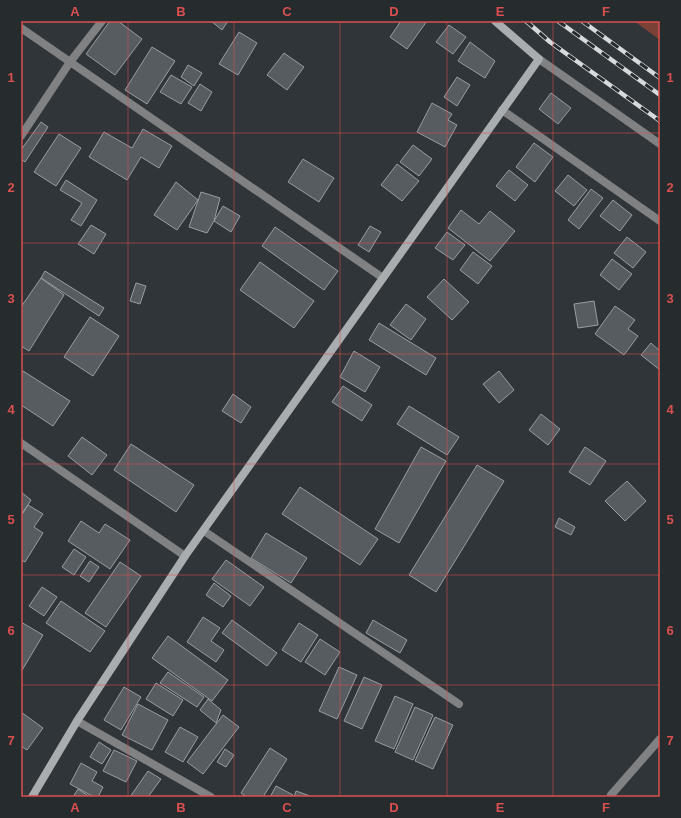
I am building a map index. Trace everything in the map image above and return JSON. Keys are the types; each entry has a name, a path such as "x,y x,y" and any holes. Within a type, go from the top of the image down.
{"main road":[{"path":"32,797 77,721 186,556 539,58 516,41 495,21"}],"street":[{"path":"21,136 70,62 102,21"},
{"path":"21,28 383,278"},
{"path":"539,58 660,144"},
{"path":"502,110 660,222"},
{"path":"21,443 186,556"},
{"path":"204,531 459,704"},
{"path":"77,721 211,797"},
{"path":"612,795 660,739"}],"shaded area":[{"path":"634,21 660,21 660,40"}],"building":[{"path":"110,21 118,21 142,39 115,75 86,54"},
{"path":"211,21 228,21 222,30"},
{"path":"401,21 427,21 407,49 390,37"},
{"path":"449,25 466,37 453,54 436,42"},
{"path":"239,32 257,43 238,75 219,64"},
{"path":"470,42 495,61 485,78 458,61"},
{"path":"152,47 175,61 147,104 125,90"},
{"path":"284,53 304,67 287,90 267,75"},
{"path":"188,65 202,73 194,86 181,77"},
{"path":"171,75 192,87 181,104 160,92"},
{"path":"457,77 470,85 457,106 444,97"},
{"path":"200,84 212,92 201,111 188,103"},
{"path":"551,93 571,108 558,124 539,109"},
{"path":"432,103 452,114 448,120 457,125 445,147 417,132"},
{"path":"41,122 48,127 25,162 21,159 21,150"},
{"path":"143,129 172,146 159,168 141,157 127,180 89,157 104,132 132,148"},
{"path":"59,134 81,148 56,186 34,172"},
{"path":"534,143 553,157 535,182 516,167"},
{"path":"413,145 432,159 419,176 400,162"},
{"path":"303,159 334,178 319,202 288,182"},
{"path":"397,164 419,181 402,201 381,185"},
{"path":"509,170 528,185 515,201 496,186"},
{"path":"568,175 587,190 574,206 555,191"},
{"path":"66,180 97,200 81,226 71,220 82,203 60,190"},
{"path":"176,182 198,200 177,230 154,215"},
{"path":"591,189 603,198 579,229 568,220"},
{"path":"201,192 220,198 214,221 207,233 189,227"},
{"path":"613,200 632,215 620,231 600,216"},
{"path":"223,206 240,216 231,232 214,221"},
{"path":"461,210 479,224 490,211 515,231 490,261 448,228"},
{"path":"91,225 106,234 94,254 78,244"},
{"path":"370,226 381,232 369,252 358,245"},
{"path":"275,227 338,271 324,290 262,246"},
{"path":"447,232 465,245 453,260 435,248"},
{"path":"627,237 646,252 633,268 614,253"},
{"path":"473,252 492,266 478,284 460,270"},
{"path":"612,259 632,274 619,290 600,275"},
{"path":"260,262 314,301 294,328 240,290"},
{"path":"45,271 104,308 99,316 41,278"},
{"path":"41,278 64,295 29,351 21,346 21,307"},
{"path":"444,279 469,302 452,320 427,297"},
{"path":"136,283 146,286 140,304 130,301"},
{"path":"594,301 598,325 578,328 574,304"},
{"path":"406,304 426,319 411,340 390,325"},
{"path":"615,306 635,320 628,329 638,336 624,355 595,334"},
{"path":"90,317 119,336 93,376 64,357"},
{"path":"379,323 436,358 426,375 369,340"},
{"path":"651,343 660,351 660,370 641,355"},
{"path":"354,351 380,367 365,392 340,377"},
{"path":"23,371 70,401 53,426 21,405 21,374"},
{"path":"499,371 514,390 499,403 483,384"},
{"path":"343,386 372,405 362,421 332,402"},
{"path":"233,394 251,407 241,423 222,411"},
{"path":"409,406 459,437 447,455 397,424"},
{"path":"541,414 560,429 548,445 529,430"},
{"path":"82,437 107,455 92,475 68,456"},
{"path":"131,444 194,485 176,512 114,470"},
{"path":"421,447 446,461 399,543 375,529"},
{"path":"585,447 606,461 590,485 569,472"},
{"path":"477,465 504,481 436,592 409,575"},
{"path":"627,481 646,501 625,521 605,501"},
{"path":"300,487 378,539 360,565 282,514"},
{"path":"21,492 31,500 21,516"},
{"path":"28,505 43,514 34,527 43,533 25,562 21,560 21,515"},
{"path":"559,518 575,527 571,535 555,527"},
{"path":"81,521 99,533 105,524 130,540 110,569 68,541"},
{"path":"266,533 307,558 291,583 251,558"},
{"path":"74,549 86,557 74,575 62,567"},
{"path":"226,560 264,587 250,606 212,579"},
{"path":"90,561 99,567 89,582 80,576"},
{"path":"120,562 141,576 106,627 85,613"},
{"path":"214,583 231,596 223,607 206,595"},
{"path":"42,587 57,597 44,616 29,606"},
{"path":"61,601 105,631 90,652 46,623"},
{"path":"203,617 220,628 211,641 224,650 216,662 187,642"},
{"path":"232,620 277,653 267,666 222,633"},
{"path":"373,620 407,640 400,653 366,633"},
{"path":"21,622 43,635 21,672"},
{"path":"299,623 318,635 301,662 282,650"},
{"path":"168,636 228,680 212,701 152,658"},
{"path":"320,639 340,652 325,675 305,662"},
{"path":"339,667 357,675 337,719 319,711"},
{"path":"168,672 204,697 197,707 160,683"},
{"path":"364,677 382,685 362,729 344,721"},
{"path":"156,683 183,700 173,716 146,699"},
{"path":"124,687 141,697 121,730 104,720"},
{"path":"395,696 413,704 394,749 375,741"},
{"path":"208,699 221,710 216,723 200,710"},
{"path":"138,704 168,720 152,750 122,735"},
{"path":"415,707 433,715 413,760 395,752"},
{"path":"21,712 43,728 27,750 21,746"},
{"path":"223,715 239,727 203,774 187,762"},
{"path":"435,717 453,725 433,769 415,761"},
{"path":"180,727 198,737 183,762 165,752"},
{"path":"99,742 111,750 102,764 90,757"},
{"path":"270,748 287,759 263,797 247,797 241,793"},
{"path":"225,749 234,755 226,767 217,762"},
{"path":"114,750 137,761 126,782 103,771"},
{"path":"81,763 97,772 92,781 103,787 98,797 94,797 70,784"},
{"path":"148,771 161,779 148,797 130,797"},
{"path":"276,786 293,795 292,797 270,797"},
{"path":"78,789 90,797 73,797"},
{"path":"296,791 313,797 294,797"}],"railway":[{"path":"526,21 550,42 660,121"},
{"path":"558,21 660,95"},
{"path":"582,21 660,78"}]}
